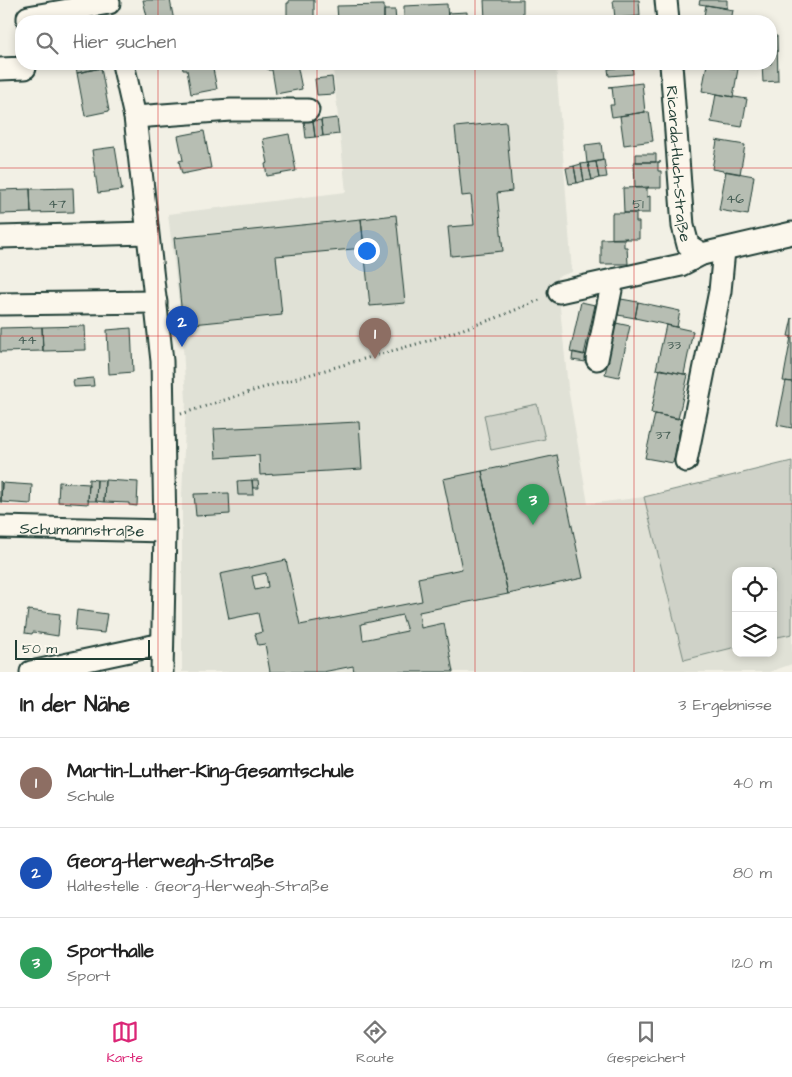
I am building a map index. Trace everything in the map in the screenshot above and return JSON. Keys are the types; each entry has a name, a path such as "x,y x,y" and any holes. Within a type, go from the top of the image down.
{"street":[{"path":"666,0 667,15"},
{"path":"46,15 111,8"},
{"path":"0,69 15,68"},
{"path":"124,70 135,117 162,361 165,531 162,672"},
{"name":"Ricarda-Huch-Straße","path":"671,70 683,226 688,246 702,254 792,233"},
{"path":"135,117 231,110 308,110"},
{"path":"0,237 147,233"},
{"path":"686,461 719,300 724,250"},
{"path":"559,292 681,265 702,254"},
{"path":"597,359 613,280"},
{"path":"0,304 156,302"},
{"name":"Schumannstraße","path":"0,527 165,531"},
{"path":"31,672 162,644"}],"path":[{"path":"163,420 259,389 414,345 496,318 559,292"}],"shaded area":[{"path":"333,70 556,70 572,272 557,277 568,388 588,504 644,497 792,461 792,664 769,672 182,672 182,496 186,401 182,329 168,214 346,192"},
{"path":"537,404 545,439 491,450 484,415"},
{"path":"792,461 792,634 777,637 777,567 732,567 732,648 684,660 644,497"}],"building":[{"path":"143,0 170,0 173,15 147,15"},
{"path":"289,0 314,0 314,15 287,15 287,3 289,3"},
{"path":"484,0 523,0 523,15 485,15"},
{"path":"613,0 639,0 640,15 615,15"},
{"path":"700,0 727,0 727,8 699,4"},
{"path":"447,4 448,15 404,15 404,6"},
{"path":"384,5 384,15 338,15 337,6"},
{"path":"706,5 733,10 732,15 704,15"},
{"path":"384,10 395,10 395,15 384,15"},
{"path":"467,12 467,15 448,15 448,13"},
{"path":"777,36 778,81 763,82 762,70 777,70"},
{"path":"76,70 91,70 77,73"},
{"path":"101,70 109,111 85,116 77,73"},
{"path":"187,70 213,70 217,89 191,94"},
{"path":"272,70 298,70 302,89 276,94"},
{"path":"608,70 632,70 633,74 609,76"},
{"path":"706,70 738,70 733,97 702,91"},
{"path":"332,77 334,94 317,95 315,79"},
{"path":"642,83 645,112 612,117 610,105 614,105 612,87 608,87"},
{"path":"716,94 747,99 742,127 711,122"},
{"path":"649,112 653,141 624,145 620,116"},
{"path":"337,118 339,134 323,136 321,120"},
{"path":"321,120 323,136 315,137 313,121"},
{"path":"304,121 313,121 315,137 306,138"},
{"path":"506,122 512,191 497,193 503,251 451,256 448,227 474,225 471,195 462,196 455,127"},
{"path":"204,131 211,168 182,174 179,161 183,160 178,136"},
{"path":"289,134 296,171 267,176 265,164 268,163 263,139"},
{"path":"715,140 745,145 740,174 712,169 717,141"},
{"path":"601,143 603,160 587,163 585,145"},
{"path":"115,147 122,190 98,193 92,150"},
{"path":"636,154 656,154 656,162 636,162"},
{"path":"604,160 607,177 599,178 596,162"},
{"path":"596,162 599,178 592,180 588,163"},
{"path":"634,162 658,162 658,171 661,171 661,188 635,188"},
{"path":"588,163 592,180 584,181 581,164"},
{"path":"581,164 584,181 577,183 574,166"},
{"path":"574,166 577,183 569,184 566,168"},
{"path":"726,171 754,176 748,215 719,210"},
{"path":"649,187 647,188 647,197 650,196 650,213 624,213 623,188"},
{"path":"73,188 74,212 31,213 30,189"},
{"path":"30,189 31,213 0,214 0,190"},
{"path":"612,213 636,213 636,222 639,222 639,239 612,239"},
{"path":"396,215 405,303 370,306 361,219"},
{"path":"361,219 364,248 276,256 282,315 183,325 174,238"},
{"path":"627,238 624,239 624,247 627,247 628,264 601,264 601,239"},
{"path":"621,299 638,302 635,318 618,315"},
{"path":"581,302 595,305 584,355 570,352"},
{"path":"638,302 680,311 677,327 635,318"},
{"path":"792,318 792,337 788,336"},
{"path":"616,323 630,326 619,377 605,374"},
{"path":"666,325 693,331 684,374 656,369"},
{"path":"85,326 86,350 43,351 42,327"},
{"path":"42,327 43,351 0,352 0,328"},
{"path":"131,328 133,372 109,374 107,330"},
{"path":"792,337 792,382 783,381"},
{"path":"573,352 587,355 586,362 572,360"},
{"path":"660,369 688,375 678,419 651,413"},
{"path":"93,378 94,386 74,387 73,380"},
{"path":"786,381 792,382 792,428 777,425"},
{"path":"655,414 682,419 673,463 645,458"},
{"path":"359,422 362,469 260,475 259,455 216,458 214,429"},
{"path":"557,455 583,578 508,594 482,471"},
{"path":"482,471 508,594 419,612 421,628 444,623 453,672 354,672 353,666 323,672 270,672 265,644 258,645 255,634 262,632 258,613 229,619 220,574 286,560 300,625 422,601 418,578 462,569 443,479","holes":["266,573 268,587 255,590 252,576","402,615 407,631 363,640 361,624"]},
{"path":"89,479 97,480 96,501 88,501"},
{"path":"97,480 105,480 104,502 96,501"},
{"path":"105,480 138,482 137,506 129,505 129,503 104,502"},
{"path":"252,480 258,480 259,488 253,488"},
{"path":"252,480 253,495 238,495 237,481"},
{"path":"0,481 2,483 1,502 0,502"},
{"path":"59,482 89,484 88,504 58,502"},
{"path":"2,483 32,485 31,504 1,502"},
{"path":"229,493 230,514 196,516 194,494"},
{"path":"28,610 60,614 58,636 33,632 32,634 25,633"},
{"path":"77,610 107,614 104,633 75,630"}],"place":[{"name":"Georg-Herwegh-Straße","path":"182,347"},
{"name":"Martin-Luther-King-Gesamtschule","path":"375,359"},
{"name":"Sporthalle","path":"533,525"}]}
